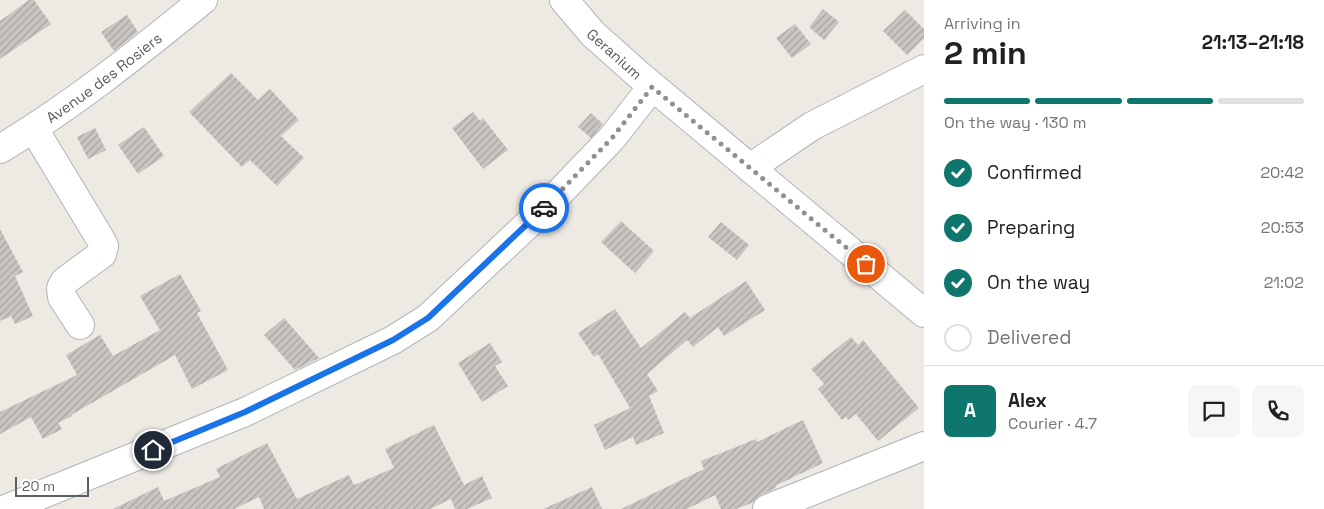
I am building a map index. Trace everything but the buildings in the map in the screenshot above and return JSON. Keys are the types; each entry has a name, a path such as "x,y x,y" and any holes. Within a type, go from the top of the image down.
{"street":[{"name":"Avenue des Rosiers","path":"0,149 34,129 133,57 203,0"},
{"name":"Geranium","path":"564,0 592,34 652,87 924,313"},
{"path":"750,168 812,126 924,69"},
{"path":"6,509 245,412 393,340 413,328 428,318 540,213 612,138 652,87"},
{"path":"34,129 104,246 102,254 66,281 61,288 62,297 80,326"},
{"path":"767,509 924,446"}],"way so far":[{"path":"544,208 612,138 652,87 866,264"}],"route":[{"path":"153,450 245,412 393,340 413,328 428,318 544,208"}]}
